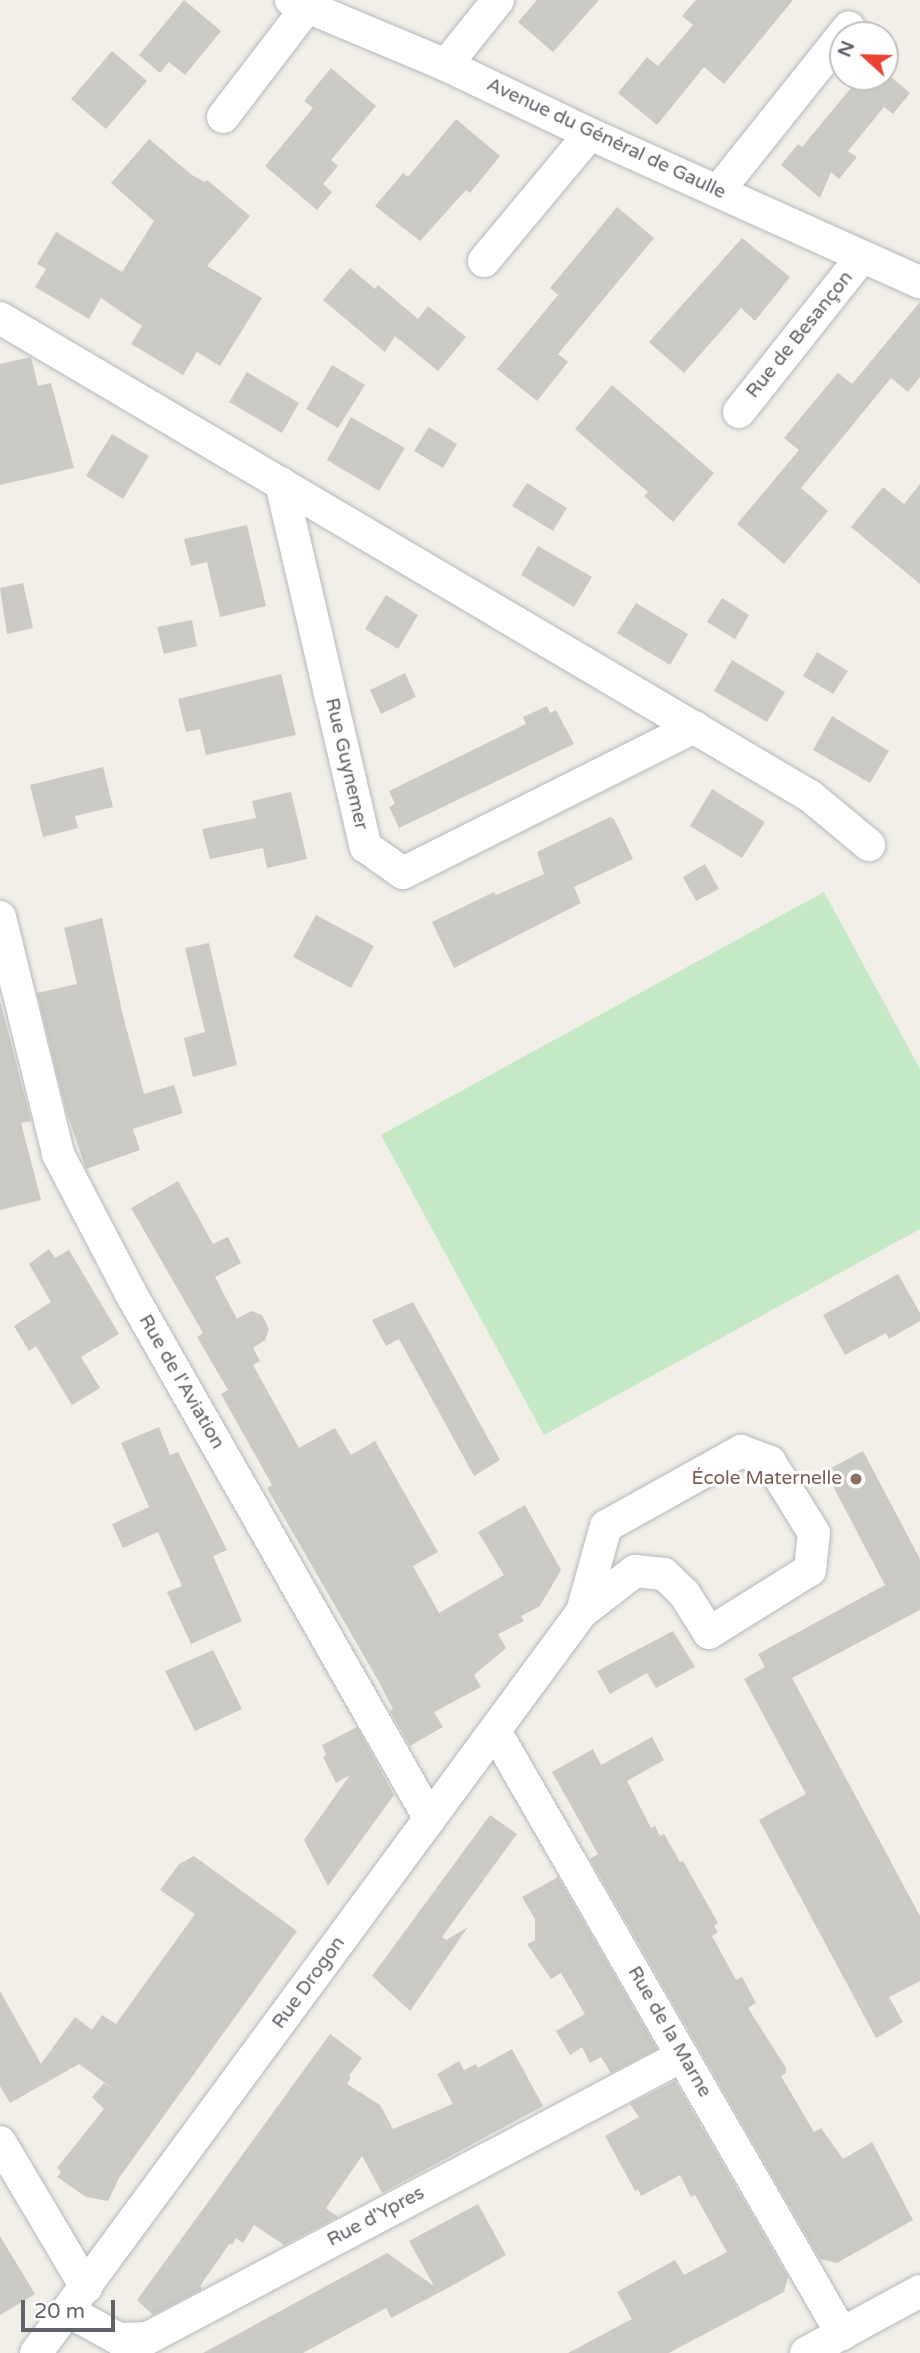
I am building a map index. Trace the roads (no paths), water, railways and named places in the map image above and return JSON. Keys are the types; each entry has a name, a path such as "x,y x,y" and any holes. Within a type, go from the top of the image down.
{"street":[{"path":"446,65 498,0"},
{"path":"223,117 299,3"},
{"name":"Avenue du Général de Gaulle","path":"299,3 446,65 590,134 920,282"},
{"path":"719,190 829,52"},
{"path":"484,261 590,134"},
{"name":"Rue de Besançon","path":"738,412 862,257"},
{"path":"0,318 810,796 869,845"},
{"name":"Rue Guynemer","path":"281,483 366,847 403,873 694,727"},
{"name":"Rue de l'Aviation","path":"0,917 5,958 58,1154 130,1292 430,1819"},
{"name":"Rue Drogon","path":"37,2353 582,1612 635,1571 663,1574 684,1592 709,1633 810,1570 814,1533 770,1462 741,1451 606,1526 582,1612"},
{"name":"Rue de la Marne","path":"495,1731 842,2334"},
{"name":"Rue d'Ypres","path":"77,2299 120,2339 148,2338 682,2056"},
{"path":"0,2142 77,2299"},
{"path":"806,2353 920,2291"}],"place":[{"name":"École Maternelle","path":"856,1479"}]}
